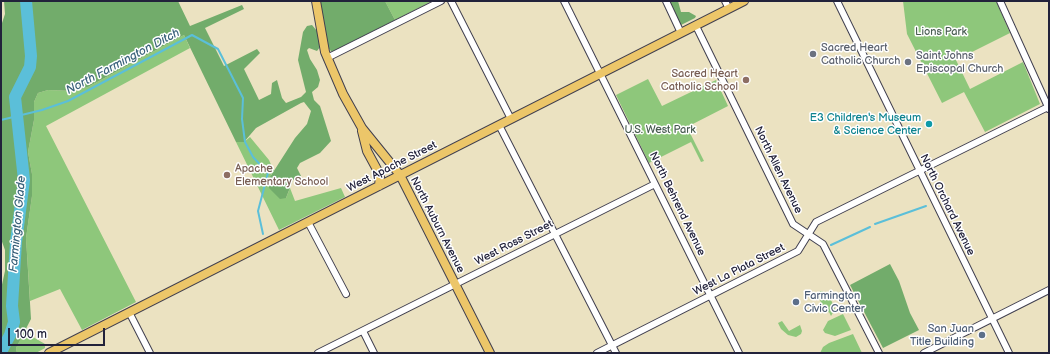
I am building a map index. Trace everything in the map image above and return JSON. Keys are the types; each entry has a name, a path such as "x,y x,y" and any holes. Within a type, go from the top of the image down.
{"main road":[{"name":"North Auburn Avenue","path":"316,1 327,58 343,94 362,128 400,176 490,353"},
{"name":"West Apache Street","path":"49,353 696,26 727,5 744,1"},
{"path":"362,128 367,151 380,175 379,186"}],"street":[{"path":"327,58 441,1"},
{"path":"450,1 511,119"},
{"name":"North Behrend Avenue","path":"564,1 656,184 738,353"},
{"path":"666,1 681,33"},
{"name":"North Orchard Avenue","path":"837,1 1009,353"},
{"path":"1000,1 1048,108"},
{"name":"North Allen Avenue","path":"696,26 793,224 823,244 879,353"},
{"name":"West La Plata Street","path":"598,353 798,251 816,222 919,170 1048,108"},
{"path":"499,125 616,353"},
{"name":"West Ross Street","path":"318,353 656,184"},
{"path":"308,222 346,294"},
{"path":"924,353 1049,290"},
{"path":"129,312 150,353"},
{"path":"363,331 374,353"}],"green space":[{"path":"4,1 24,1 30,56 25,75 13,93 11,100 23,180 14,242 13,275 9,301 10,326 1,343 1,289 5,271 5,250 1,239 1,61 2,23 5,14"},
{"path":"29,1 178,1 190,26 242,5 244,9 205,28 224,66 257,49 260,53 244,69 259,100 271,94 272,83 277,80 282,98 286,103 301,97 306,92 298,60 303,32 307,26 312,25 317,31 320,47 317,51 309,48 307,50 310,59 317,70 320,80 318,87 312,92 314,100 320,106 331,141 320,153 300,163 297,168 301,176 293,180 286,198 280,199 269,188 270,177 295,138 307,124 311,111 304,102 301,103 256,128 244,142 236,142 184,35 88,87 73,91 48,90 38,93 34,102 34,120 28,152 32,174 32,196 26,238 31,319 16,348 17,353 2,353 12,340 18,325 14,309 17,242 26,176 21,148 22,129 17,103 19,94 31,74 34,61 29,33"},
{"path":"320,1 385,1 395,20 332,52 329,49 326,38"},
{"path":"385,1 432,1 395,20"},
{"path":"669,1 678,1 681,12 689,12 696,16 695,18 681,25"},
{"name":"Lions Park","path":"903,1 996,1 1010,33 956,60 970,89 1023,62 1040,104 985,132 964,92 942,103 907,34"},
{"path":"184,35 190,48 46,126 136,302 82,330 60,289 30,301 26,238 32,196 32,174 28,152 34,120 34,102 38,93 48,90 73,91 88,87"},
{"name":"U.S. West Park","path":"648,79 662,106 716,80 728,106 687,127 704,161 701,162 691,142 649,163 616,95"},
{"path":"250,137 269,160 274,171 271,175 286,198 290,188 295,201 341,188 345,197 279,230 236,142 244,142"},
{"path":"890,264 899,281 910,313 919,330 883,348 850,285"},
{"path":"820,291 828,293 835,309 831,316 829,312 826,313 818,296"},
{"path":"843,314 851,330 835,336 825,333 823,330 828,321"},
{"path":"782,321 789,331 800,325 802,331 801,334 796,337 788,335 781,329 778,323"},
{"path":"26,328 33,337 45,344 45,348 36,353 17,353 16,348"},
{"path":"853,334 862,353 820,353 823,347 829,343"}],"sand":[{"path":"24,1 29,1 29,33 34,68 19,94 17,103 22,129 21,148 26,176 17,242 14,309 18,325 8,347 1,353 1,343 10,326 9,301 13,275 14,242 23,180 11,100 13,93 25,75 30,56"}],"waterway":[{"name":"Farmington Glade","path":"1,352 10,335 14,322 12,306 16,242 24,180 15,97 30,67 31,56 26,1"},
{"name":"North Farmington Ditch","path":"1,120 42,110 68,101 192,35 218,49 243,98 242,119 245,142 253,157 268,173 258,211 263,234"},
{"name":"North Farmington Ditch","path":"875,224 926,206"},
{"name":"North Farmington Ditch","path":"831,245 870,227"}],"place":[{"name":"Sacred Heart Catholic Church","path":"813,54"},
{"name":"Saint Johns Episcopal Church","path":"908,62"},
{"name":"Sacred Heart Catholic School","path":"746,80"},
{"name":"E3 Children's Museum & Science Center","path":"929,124"},
{"name":"Apache Elementary School","path":"227,175"},
{"name":"Farmington Civic Center","path":"796,302"},
{"name":"San Juan Title Building","path":"982,335"}]}
